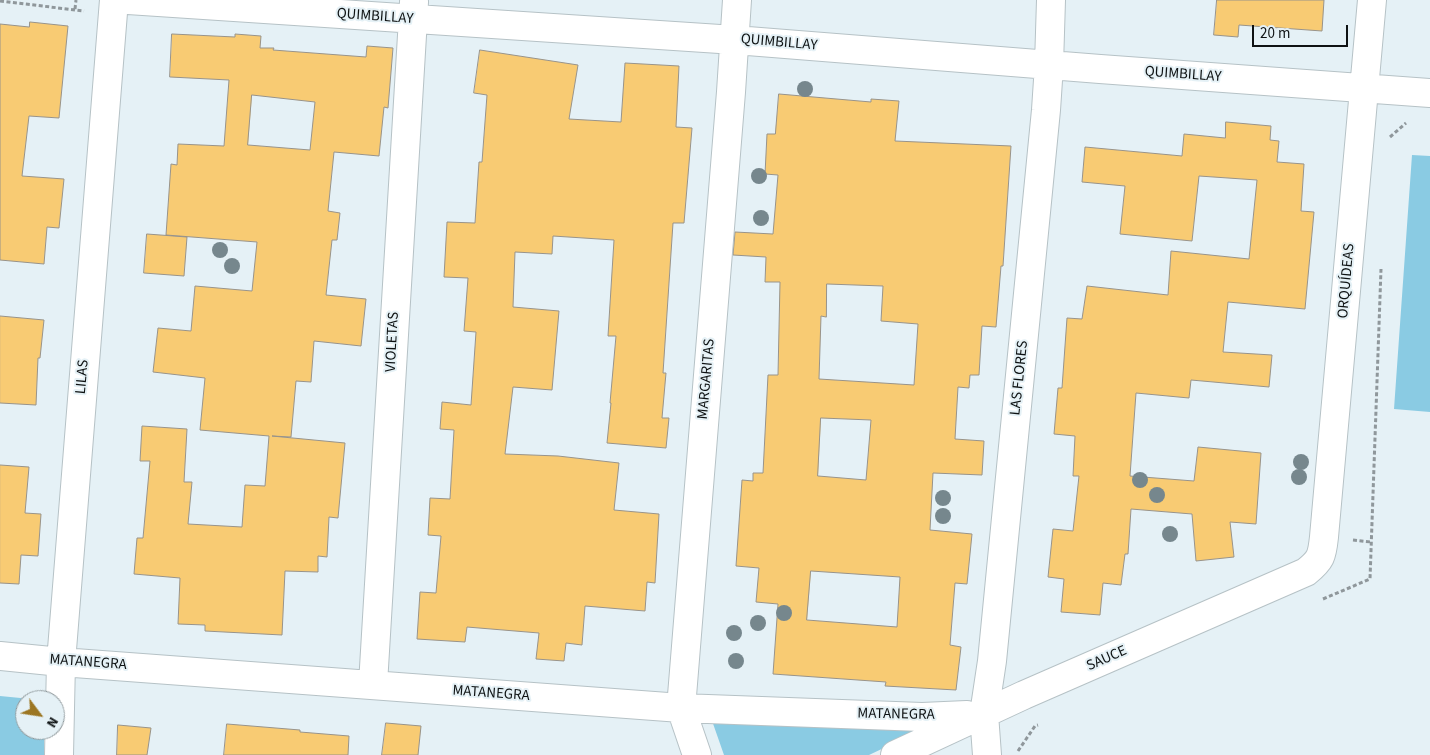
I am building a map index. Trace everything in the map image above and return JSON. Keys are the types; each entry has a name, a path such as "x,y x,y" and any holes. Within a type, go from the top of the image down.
{"street":[{"name":"LILAS","path":"59,755 61,662 114,0"},
{"name":"QUIMBILLAY","path":"128,0 413,9 735,40 1430,94"},
{"name":"MARGARITAS","path":"697,755 681,708 737,0"},
{"name":"LAS FLORES","path":"987,755 984,714 995,632 1045,120 1051,0"},
{"name":"ORQUÍDEAS","path":"1318,562 1324,537 1372,0"},
{"name":"VIOLETAS","path":"373,684 413,9"},
{"name":"SAUCE","path":"895,755 1306,572 1318,562"},
{"name":"MATANEGRA","path":"0,656 681,708 922,717 984,714"}],"path":[{"path":"75,9 76,0"},
{"path":"0,1 83,10 89,17"},
{"path":"1386,141 1409,120"},
{"path":"1318,602 1370,579 1381,263"},
{"path":"1015,755 1035,726 1039,724"}],"shaded area":[{"path":"1412,155 1430,156 1430,412 1394,409"},
{"path":"0,696 15,697 15,740 44,740 44,755 0,755"},
{"path":"710,715 945,719 869,755 724,755"}],"building":[{"path":"1217,0 1324,0 1322,31 1239,25 1238,37 1214,35"},
{"path":"30,22 68,26 59,118 29,116 22,176 64,179 59,228 47,227 44,264 0,260 0,24 29,27"},
{"path":"172,34 235,37 235,34 261,36 260,48 366,57 367,46 393,48 388,108 384,107 379,156 334,152 328,211 340,213 337,240 332,240 326,295 366,299 361,346 314,341 311,382 296,381 291,437 272,436 345,443 338,518 329,517 327,557 318,556 318,572 285,571 282,635 205,631 205,625 178,624 180,578 134,574 137,538 143,538 150,461 140,461 142,426 187,429 184,482 192,482 188,524 242,527 245,485 265,486 269,436 200,430 205,378 153,372 158,328 191,331 195,286 252,291 257,242 166,235 171,164 177,165 178,144 224,146 229,80 170,77","holes":["252,95 315,102 310,150 248,145"]},
{"path":"480,50 578,65 569,119 621,122 625,63 679,66 676,127 692,128 684,223 673,223 663,373 666,373 662,418 669,418 666,448 607,443 616,336 608,336 614,240 553,236 552,254 515,252 513,307 559,311 552,390 513,387 505,454 558,456 619,463 614,510 659,514 655,583 647,582 645,611 585,606 582,645 566,643 564,661 536,659 539,633 467,627 465,642 417,639 420,592 436,593 441,536 428,535 430,498 450,499 454,430 440,429 442,402 471,405 476,332 464,331 468,278 444,277 447,222 475,223 479,162 482,162 487,95 474,93"},
{"path":"779,94 871,102 871,99 899,101 895,141 1011,146 1003,266 1001,266 996,327 982,326 979,375 970,375 969,388 958,387 955,439 984,441 982,475 933,473 930,530 972,534 967,584 955,583 950,645 961,647 956,690 885,686 886,682 773,674 778,604 756,602 759,568 736,566 742,480 753,481 753,473 763,473 768,375 778,375 780,282 765,282 766,257 733,255 735,232 773,234 778,175 765,174 767,134 775,134","holes":["827,284 883,286 881,321 918,324 914,385 819,379 821,316 826,317","821,418 871,420 866,480 818,476","811,571 900,577 897,627 807,620"]},
{"path":"1226,122 1271,126 1270,140 1279,141 1277,162 1304,164 1301,211 1314,212 1305,309 1228,302 1223,352 1272,355 1269,387 1191,380 1189,398 1136,393 1130,476 1194,481 1198,447 1261,453 1256,524 1230,522 1234,557 1196,561 1192,514 1131,509 1128,554 1125,554 1121,585 1103,583 1100,615 1061,612 1064,579 1048,577 1053,529 1073,531 1079,476 1073,476 1075,436 1054,434 1058,388 1062,388 1067,318 1082,319 1087,286 1168,295 1171,251 1249,259 1257,180 1199,176 1192,241 1120,234 1125,186 1082,182 1085,147 1182,156 1184,134 1225,138"},
{"path":"147,234 187,237 184,276 144,273"},
{"path":"0,316 44,320 40,358 38,358 36,405 0,403"},
{"path":"0,465 29,467 25,513 41,514 38,556 21,555 19,584 0,583"},
{"path":"386,723 421,726 418,755 382,755"},
{"path":"227,724 349,736 348,755 224,755"},
{"path":"118,725 151,728 147,755 117,755"}]}
